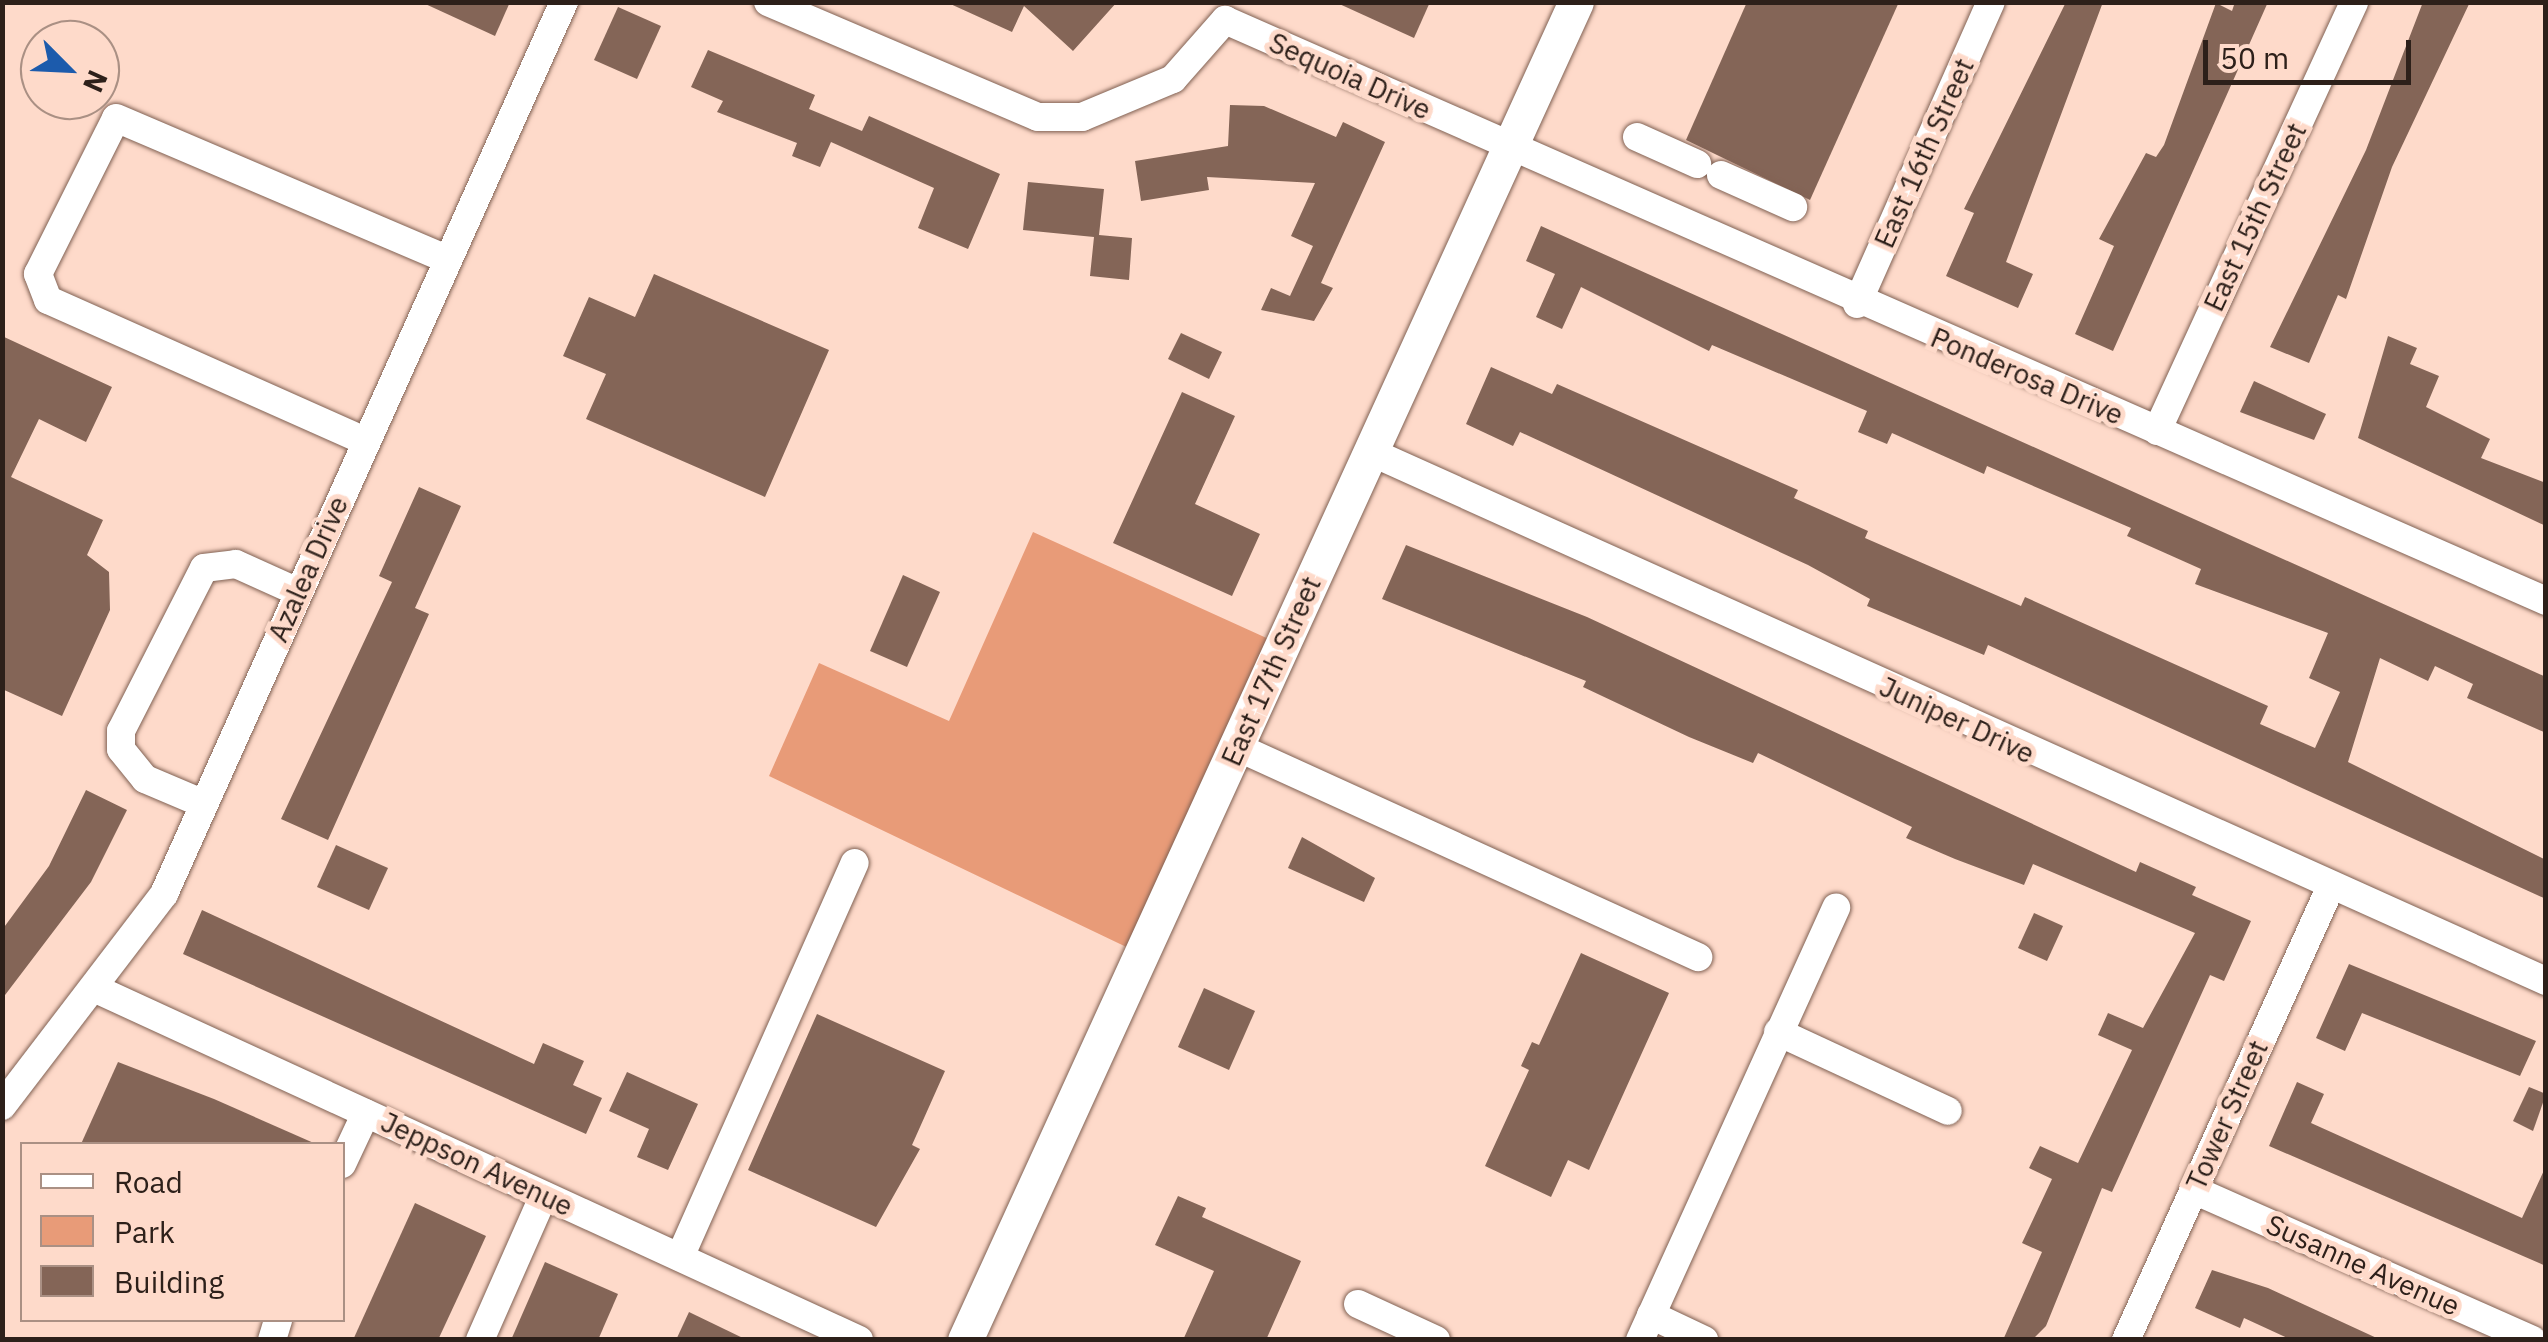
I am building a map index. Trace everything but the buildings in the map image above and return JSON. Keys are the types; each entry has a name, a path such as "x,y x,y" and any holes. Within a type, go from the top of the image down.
{"main road":[{"name":"East 17th Street","path":"965,1340 1576,2"}],"street":[{"name":"Azalea Drive","path":"2,1106 96,989 164,894 564,2"},
{"name":"Sequoia Drive","path":"768,2 1038,118 1082,118 1156,88 1193,64 1223,12 1510,147"},
{"name":"East 16th Street","path":"1857,304 1991,2"},
{"name":"East 15th Street","path":"2157,431 2354,2"},
{"path":"365,442 48,300 38,274 116,118 446,259"},
{"path":"1637,137 1792,207"},
{"name":"Ponderosa Drive","path":"1510,147 1857,304 2546,601"},
{"name":"Juniper Drive","path":"1370,452 2329,890 2546,981"},
{"path":"204,804 144,779 121,749 121,731 204,568 236,564 298,592"},
{"path":"1237,747 1698,957"},
{"path":"680,1258 854,863"},
{"name":"Tower Street","path":"2126,1340 2329,890"},
{"path":"1704,1340 1646,1327 1836,907"},
{"name":"Jeppson Avenue","path":"96,989 859,1340"},
{"path":"1778,1032 1948,1111"},
{"path":"345,1158 366,1113"},
{"name":"Susanne Avenue","path":"2194,1190 2532,1340"},
{"path":"480,1340 544,1195"},
{"path":"1358,1304 1436,1340"}],"green space":[{"path":"1033,532 1282,645 1141,954 769,776 819,663 949,721"}]}
